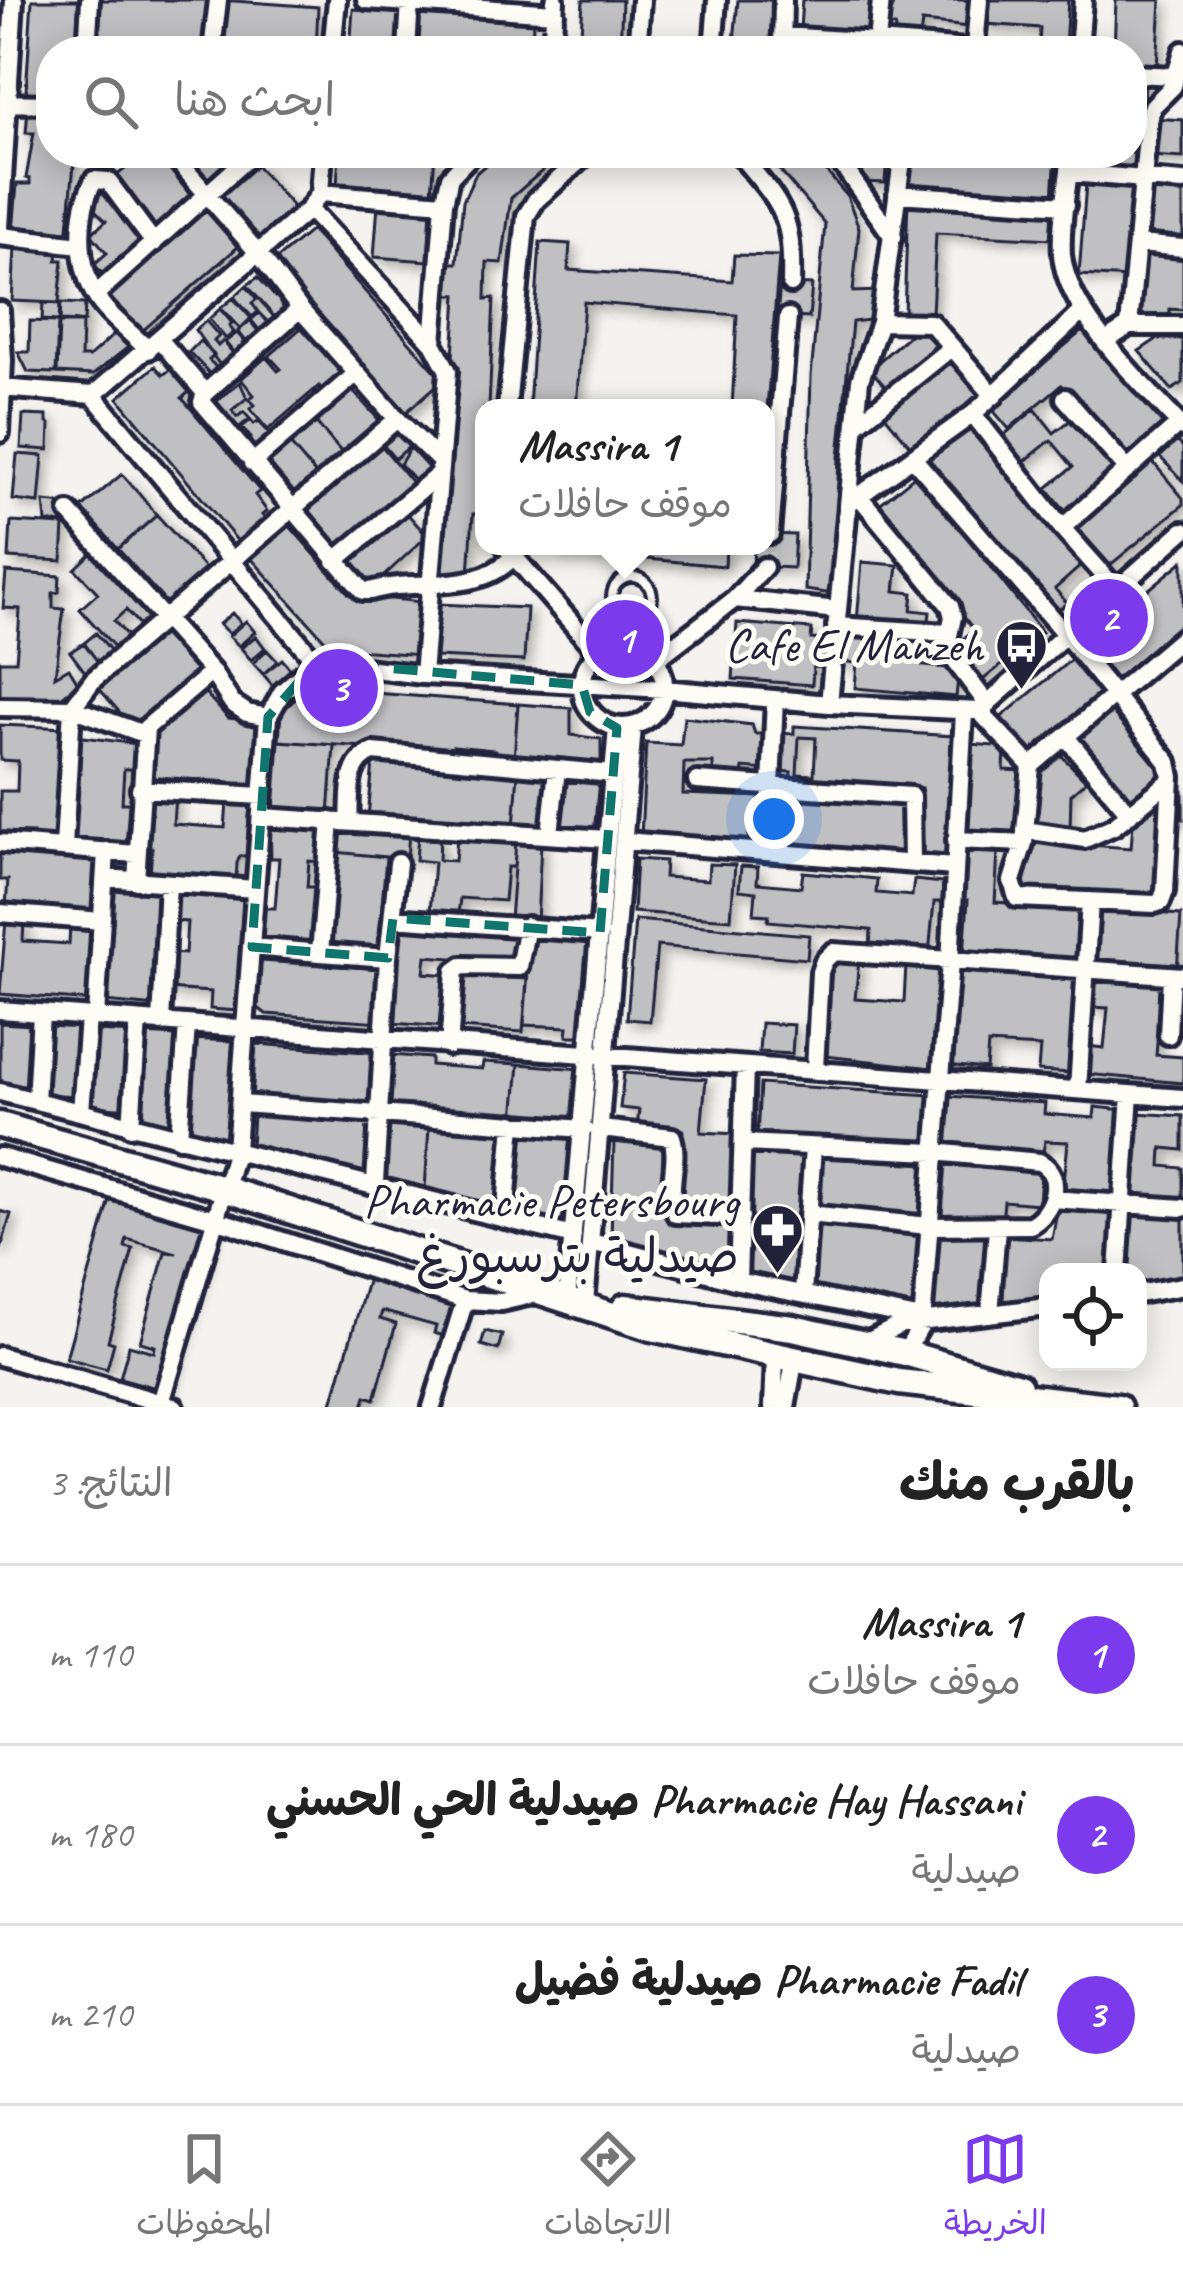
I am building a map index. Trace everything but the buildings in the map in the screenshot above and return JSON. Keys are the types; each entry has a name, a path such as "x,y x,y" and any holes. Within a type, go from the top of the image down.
{"main road":[{"path":"0,1125 226,1191 652,1328 898,1382 1118,1407"},
{"path":"576,1302 781,1326 905,1353 1050,1396"},
{"path":"780,1358 770,1340 781,1326"},
{"path":"898,1382 905,1353"}],"street":[{"path":"14,0 3,104 0,232 82,245"},
{"path":"88,36 90,0"},
{"path":"214,36 218,0"},
{"path":"333,36 337,0"},
{"path":"366,0 555,7"},
{"path":"638,36 641,0"},
{"path":"714,36 717,0"},
{"path":"782,36 783,0"},
{"path":"878,36 881,0"},
{"path":"979,0 983,36"},
{"path":"1080,36 1083,0"},
{"path":"408,36 409,3"},
{"path":"1147,140 1149,116 1177,76 1183,52"},
{"path":"1147,75 1177,76"},
{"path":"3,104 36,104"},
{"path":"183,168 437,467"},
{"path":"94,295 238,168"},
{"path":"1,388 93,395 309,209 320,193 322,168"},
{"path":"434,343 444,203 450,177 459,168"},
{"path":"508,399 526,216 536,200 571,168"},
{"path":"750,168 782,206 788,221 793,238 791,284"},
{"path":"845,168 893,237"},
{"path":"829,704 836,618 855,499 863,363 880,322 901,168"},
{"path":"1061,528 1181,426 1083,310 1070,287 1062,254 1070,168"},
{"path":"1130,326 1145,168"},
{"path":"1069,173 1183,182"},
{"path":"154,243 108,181 98,178 85,199 82,245 94,295 205,393"},
{"path":"320,193 444,203"},
{"path":"898,194 1066,206"},
{"path":"309,209 434,343 448,371 423,675"},
{"path":"1138,244 1183,248"},
{"path":"300,309 205,393 202,405 363,590 487,577 506,555"},
{"path":"855,499 973,414 1083,310"},
{"path":"0,311 0,433"},
{"path":"775,474 788,317"},
{"path":"880,322 927,322 994,396"},
{"path":"1107,340 1130,326 1183,326"},
{"path":"858,423 952,346"},
{"path":"252,463 356,373"},
{"path":"93,395 316,662 423,675 829,704 977,709"},
{"path":"1164,406 1183,397"},
{"path":"1065,398 1128,470"},
{"path":"973,414 1061,528 1117,590"},
{"path":"64,847 72,708 100,672 397,419"},
{"path":"914,458 1114,694 1165,758 1175,779 1166,891 1161,902 1017,898 1012,881 1024,836 1031,766 1114,694 1183,637"},
{"path":"335,561 437,467"},
{"path":"855,499 950,606 946,649 977,709 1031,766"},
{"path":"69,512 212,672 232,704 268,717"},
{"path":"905,1353 922,1321 956,840 977,709 1183,531"},
{"path":"512,555 601,652"},
{"path":"660,656 735,598 764,567"},
{"path":"735,598 948,633"},
{"path":"625,727 590,712 581,685 589,662 622,645 660,656"},
{"path":"599,1057 600,933 615,840 613,774 625,727 658,708 664,689 660,656"},
{"path":"0,1355 168,1405 236,1150 268,717 283,692 316,662"},
{"path":"136,880 144,734 152,719 212,672"},
{"path":"768,852 775,699"},
{"path":"0,707 72,708 144,734"},
{"path":"576,1302 625,727"},
{"path":"1066,737 1130,814"},
{"path":"320,953 340,822 353,767 360,757 373,752 613,774"},
{"path":"550,834 557,769"},
{"path":"956,840 1085,838 1114,826 1175,779"},
{"path":"697,781 911,796 911,863"},
{"path":"140,790 262,796"},
{"path":"262,817 955,866"},
{"path":"0,843 136,854"},
{"path":"81,1112 106,851"},
{"path":"375,1183 398,863"},
{"path":"105,878 255,889"},
{"path":"161,1023 168,883"},
{"path":"1166,891 1183,901"},
{"path":"1078,1090 1090,901"},
{"path":"0,913 102,921"},
{"path":"393,918 600,933"},
{"path":"449,1046 455,971 462,966 519,967 527,926"},
{"path":"252,947 388,958"},
{"path":"815,1069 820,972 830,953 1177,976 1168,1035"},
{"path":"0,1010 1183,1098"},
{"path":"36,1101 41,1013"},
{"path":"131,1127 138,1021"},
{"path":"179,1138 187,1024"},
{"path":"738,1280 745,1066"},
{"path":"0,1092 375,1183 738,1280 922,1321"},
{"path":"1119,1263 1130,1094"},
{"path":"241,1104 673,1136 674,1211 741,1217"},
{"path":"505,1219 513,1123"},
{"path":"744,1143 934,1152 1044,1163 1054,1176 1052,1199 1036,1223 997,1228 929,1226 808,1214"},
{"path":"803,1294 813,1147"},
{"path":"0,1157 218,1220 466,1300 501,1302 542,1292"},
{"path":"1052,1199 1183,1208"},
{"path":"991,1314 997,1228"},
{"path":"1147,1292 1183,1286"},
{"path":"432,1407 466,1300"},
{"path":"865,1343 893,1327 922,1321 1039,1307"},
{"path":"772,1405 780,1358"}],"lane":[{"path":"636,577 650,590 651,603 643,614 627,617 619,613 612,602 613,589 622,579 636,577"},
{"path":"601,652 604,633 619,613"},
{"path":"643,614 654,625 660,656"}],"highlighted area":[{"path":"316,662 582,685 590,712 617,728 600,933 393,918 388,958 252,947 268,717"}],"tunnel":[{"path":"788,317 791,284"},
{"path":"764,567 766,555"}],"place":[{"name":"Pharmacie Hay Hassani صيدلية الحي الحسني","path":"1109,618"},
{"name":"Massira 1","path":"625,639"},
{"name":"Pharmacie Fadil صيدلية فضيل","path":"339,688"},
{"name":"Cafe El Manzeh","path":"1022,691"},
{"name":"Pharmacie Petersbourg صيدلية بترسبورغ","path":"778,1275"}]}
